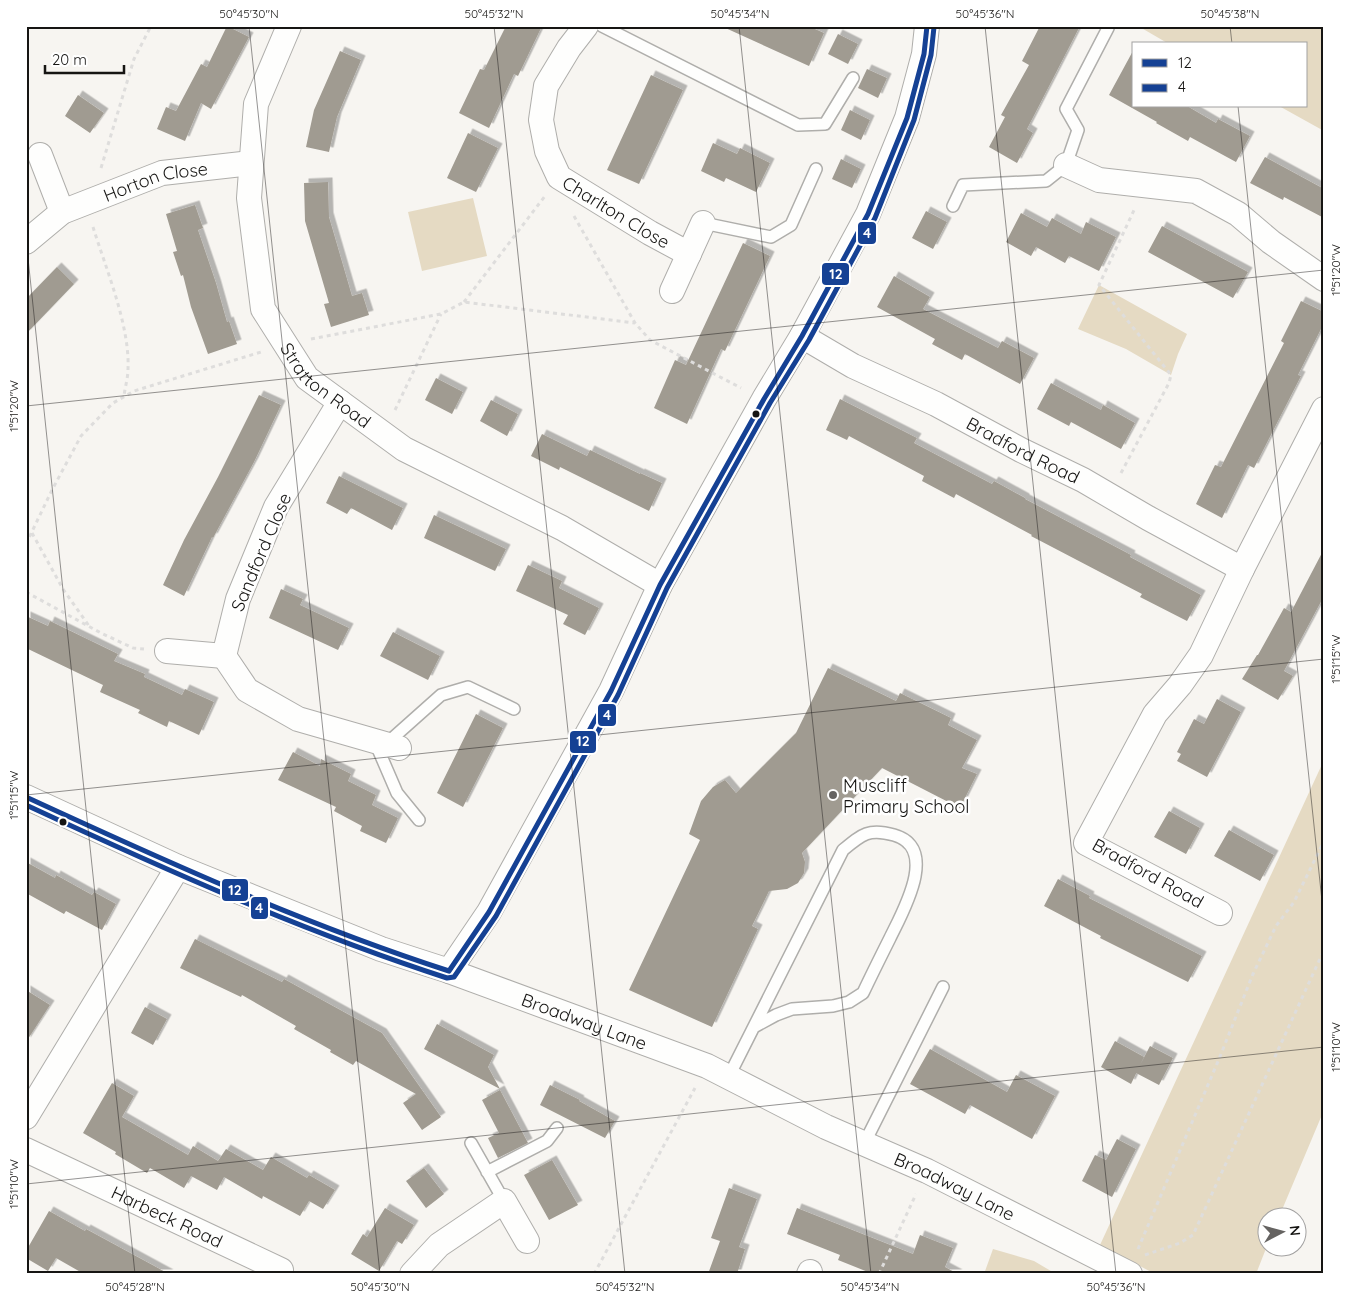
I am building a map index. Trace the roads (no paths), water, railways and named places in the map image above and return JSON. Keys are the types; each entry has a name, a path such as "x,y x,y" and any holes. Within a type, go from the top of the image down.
{"street":[{"name":"Stratton Road","path":"290,26 256,104 249,198 263,309 307,378 384,432 404,449 562,528 660,585"},
{"name":"Charlton Close","path":"586,26 569,48 546,86 541,120 547,151 556,180 689,254"},
{"path":"449,971 489,912 606,700 660,585 764,399 802,336 868,214 907,118 924,54 927,26"},
{"path":"40,155 62,212"},
{"name":"Horton Close","path":"26,242 62,212 162,173 251,163"},
{"path":"1066,165 1099,180 1196,191 1238,214 1271,242 1324,279"},
{"path":"672,291 703,223"},
{"name":"Bradford Road","path":"802,336 853,366 936,404 1021,450 1083,480 1242,569"},
{"name":"Sandford Close","path":"224,656 238,599 276,507 340,402"},
{"name":"Bradford Road","path":"1220,913 1086,843 1155,714 1180,685 1201,654 1242,569 1324,410"},
{"path":"167,651 224,656 247,690 298,719 386,744"},
{"name":"Broadway Lane","path":"26,797 178,867 381,949 449,971 707,1066 826,1127 1133,1263"},
{"path":"26,1117 178,867"},
{"name":"Harbeck Road","path":"26,1150 281,1270"},
{"path":"412,1274 439,1245 504,1201 527,1241"}],"lane":[{"path":"602,26 798,125 825,124 853,78"},
{"path":"953,206 963,185 1046,181 1066,165 1078,130 1066,109 1108,28 1106,26"},
{"path":"703,223 771,237 791,224 816,169"},
{"path":"419,820 398,793 386,744 442,695 468,687 514,708"},
{"path":"729,1076 754,1026 844,850 862,834 883,832 901,837 913,849 917,865 913,890 863,993 849,1002 832,1006 792,1009 754,1026"},
{"path":"864,1144 942,986"},
{"path":"487,1172 547,1141 557,1128"},
{"path":"471,1143 504,1201"}],"place":[{"name":"Muscliff Primary School","path":"833,795"}]}
